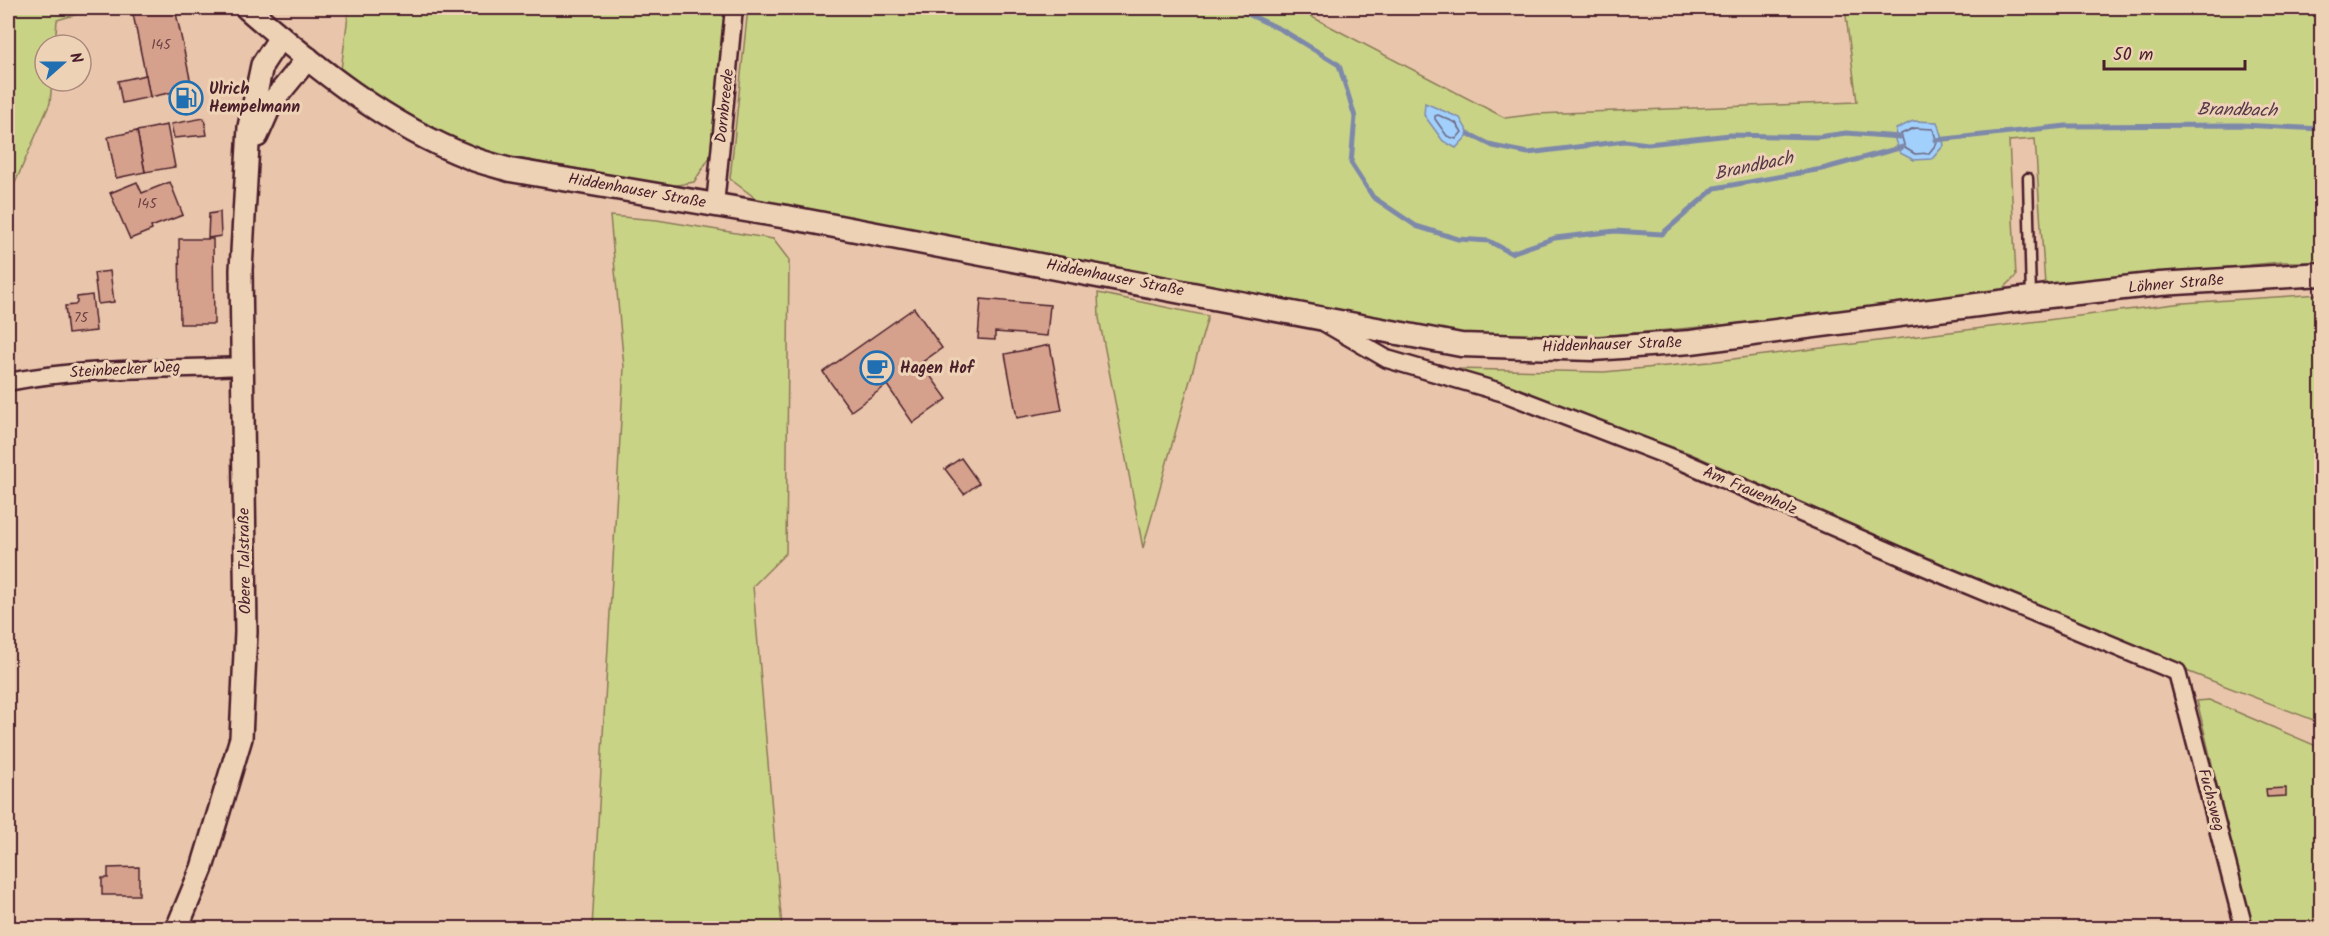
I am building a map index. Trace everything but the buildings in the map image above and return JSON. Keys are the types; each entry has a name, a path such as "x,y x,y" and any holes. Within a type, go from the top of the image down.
{"main road":[{"name":"Hiddenhauser Straße","path":"247,8 360,99 405,128 472,159 510,170 1053,266 1320,320 1461,345 1593,349 1691,342 2031,298"},
{"name":"Löhner Straße","path":"2031,298 2160,284 2322,274"}],"street":[{"name":"Dornbreede","path":"715,205 734,8"},
{"name":"Obere Talstraße","path":"177,928 202,868 241,738 246,632 242,270 249,126 262,65 281,36"},
{"name":"Obere Talstraße","path":"246,183 258,128 272,102 308,58"},
{"name":"Am Frauenholz","path":"1320,320 1387,359 1504,393 1686,463 1946,576 2177,672"},
{"name":"Steinbecker Weg","path":"8,382 46,374 243,366"},
{"name":"Fuchsweg","path":"2177,672 2244,928"}],"lane":[{"path":"2028,178 2031,298"}],"green space":[{"path":"8,8 98,8 57,20 56,33 33,33 33,93 51,93 50,103 15,183 8,186"},
{"path":"349,8 725,8 710,157 694,182 672,186 501,155 464,144 405,114 341,70"},
{"path":"748,8 1295,8 1505,118 1536,114 1857,102 1845,8 2321,8 2321,262 2281,262 2045,285 2035,139 2009,141 2016,276 1998,294 1777,320 1580,338 1448,334 1226,288 758,200 730,179"},
{"path":"610,216 657,220 773,239 789,260 786,553 753,586 782,928 592,928 624,367"},
{"path":"1098,293 1208,316 1143,548 1099,318"},
{"path":"2321,294 2321,723 2189,672 1689,453 1453,369 1604,372 1709,362 2183,303"},
{"path":"2209,700 2321,748 2321,928 2251,928 2197,701"}],"water":[{"path":"1425,103 1460,118 1469,134 1456,148 1443,141 1424,115"},
{"path":"1913,121 1937,122 1944,145 1932,159 1914,160 1900,153 1895,140 1896,129"}],"waterway":[{"name":"Brandbach","path":"1235,8 1282,30 1339,65 1355,117 1351,163 1373,197 1416,226 1458,239 1489,241 1511,253 1555,238 1615,231 1662,234 1715,188 1822,169 1903,147"},
{"name":"Brandbach","path":"1936,140 2066,126 2241,125 2322,129"},
{"path":"1469,134 1493,146 1528,153 1625,141 1648,144 1730,135 1818,137 1846,133 1900,137"}],"place":[{"name":"Ulrich Hempelmann","path":"186,98"},
{"name":"Hagen Hof","path":"877,368"}]}
